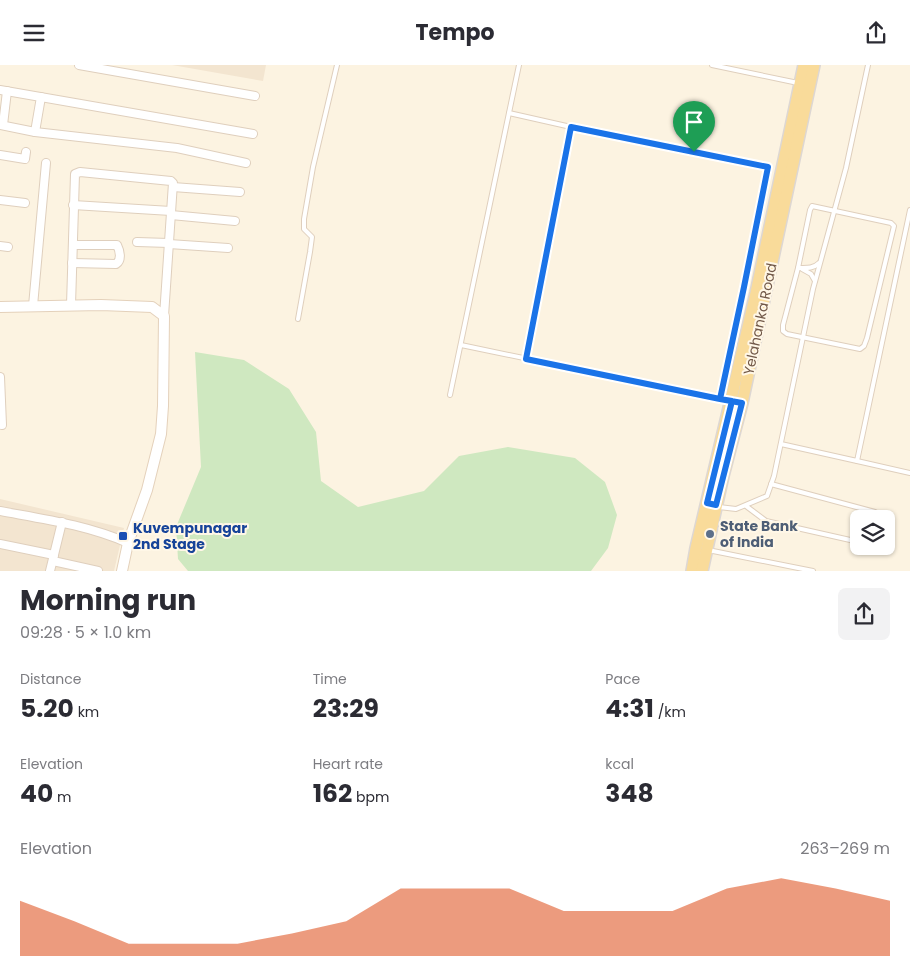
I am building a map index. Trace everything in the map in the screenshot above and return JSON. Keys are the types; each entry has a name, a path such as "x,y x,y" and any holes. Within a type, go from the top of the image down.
{"main road":[{"name":"Yelahanka Road","path":"737,402 804,65"},
{"name":"Yelahanka Road","path":"692,571 712,505 737,402 814,65"},
{"name":"Yelahanka Road","path":"702,571 712,505"}],"street":[{"path":"79,65 255,96"},
{"path":"246,163 177,148 35,131 2,125 4,90 252,134"},
{"path":"35,131 41,97"},
{"path":"0,155 25,159 26,152"},
{"path":"34,306 46,163"},
{"path":"71,305 75,174 77,172 171,181 173,187 164,316 161,434 147,490 128,543 122,571"},
{"path":"173,187 240,192"},
{"path":"0,200 25,203"},
{"path":"73,205 171,213 235,221"},
{"path":"137,242 228,248"},
{"path":"72,263 116,264 120,260 120,250 117,245 73,245"},
{"path":"0,307 71,305 152,307 164,316"},
{"path":"0,377 2,425"},
{"path":"0,511 62,522 108,534 128,543"},
{"path":"50,571 62,522"},
{"path":"0,544 98,571"}],"lane":[{"path":"298,319 312,237 304,229 304,219 313,167 337,65"},
{"path":"450,395 519,65"},
{"path":"712,65 800,83"},
{"path":"745,72 747,65"},
{"path":"712,505 736,509 767,496 781,444 815,282 846,168 868,65"},
{"path":"509,113 768,167 720,399"},
{"path":"526,359 571,127"},
{"path":"812,206 891,223 894,226 864,346 860,349 787,334 783,331 798,268 812,206"},
{"path":"857,461 910,213"},
{"path":"798,268 815,266 820,261"},
{"path":"798,268 811,274 815,282"},
{"path":"461,345 737,402"},
{"path":"781,444 910,473"},
{"path":"771,484 868,510"},
{"path":"746,506 766,521 850,540"},
{"path":"706,550 813,571"}],"shaded area":[{"path":"172,65 266,65 263,81"},
{"path":"0,499 124,528 114,571 0,571"}],"green space":[{"path":"195,352 244,360 289,389 316,432 321,481 358,507 424,491 459,456 508,447 575,458 605,482 617,515 608,548 591,571 188,571 178,559 176,527 201,467"}],"place":[{"name":"State Bank of India","path":"710,534"},
{"name":"Kuvempunagar 2nd Stage","path":"123,536"}],"route":[{"path":"694,152 571,127 526,359 720,399 732,401 707,503 716,505 742,403 732,401 720,399 768,167 694,152"}]}
